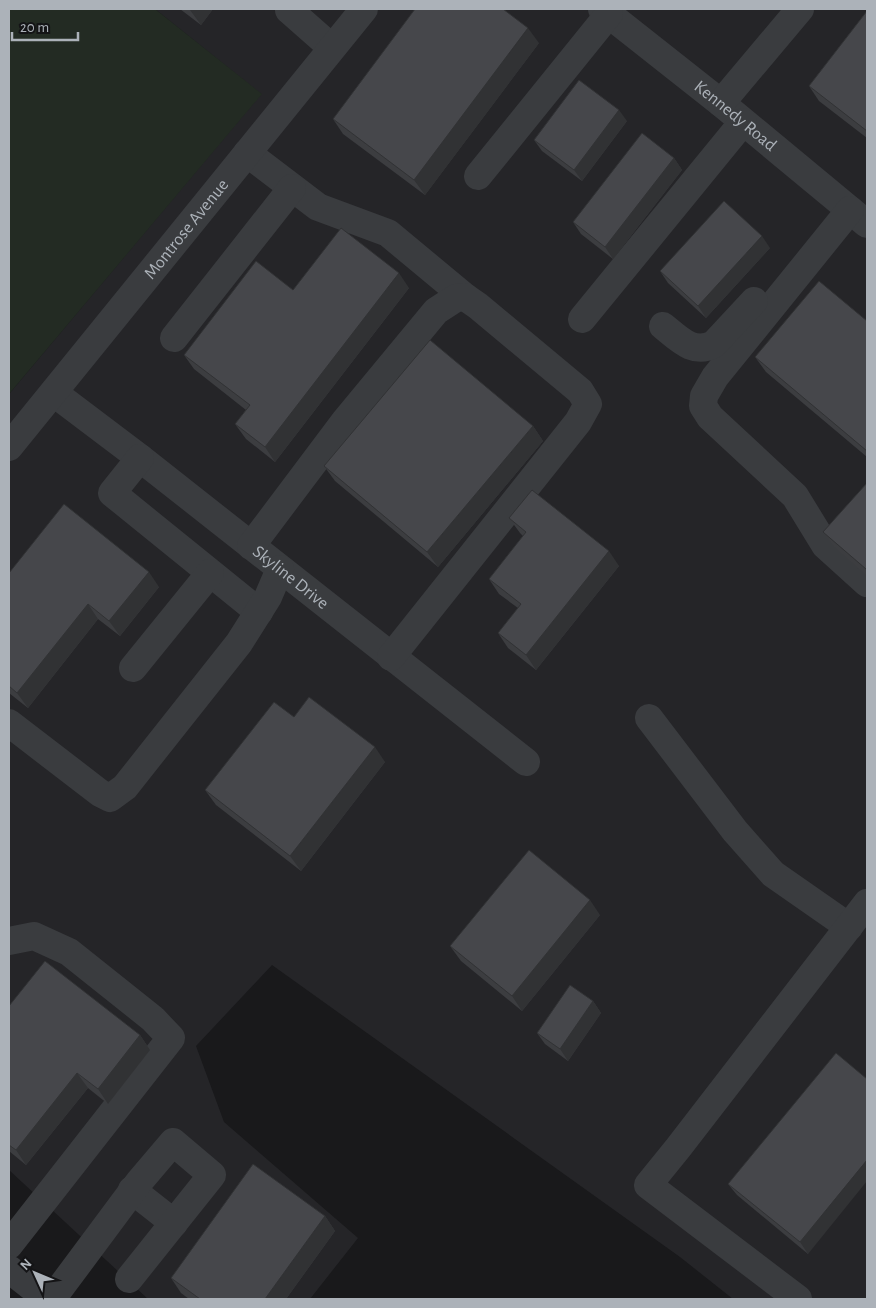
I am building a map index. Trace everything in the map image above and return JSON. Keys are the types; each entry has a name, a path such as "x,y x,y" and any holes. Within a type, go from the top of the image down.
{"street":[{"path":"290,9 303,24 332,47"},
{"name":"Montrose Avenue","path":"9,447 364,9"},
{"path":"721,104 800,9"},
{"path":"478,176 606,12"},
{"name":"Kennedy Road","path":"606,12 744,122 852,212"},
{"path":"582,319 744,122"},
{"path":"247,153 318,207 388,233 580,391 588,404 578,422 390,657"},
{"path":"174,338 292,188"},
{"path":"663,326 681,341 695,347 706,348 714,344 852,212"},
{"path":"852,212 715,377 704,396 703,406 710,417 795,496 825,545 867,584"},
{"path":"252,546 345,421 436,311 456,298 465,297"},
{"name":"Skyline Drive","path":"54,393 140,458 390,657 526,762"},
{"path":"140,458 112,493 259,612"},
{"path":"825,545 843,523"},
{"path":"9,723 100,793 110,798 124,787 239,643 268,597 280,568"},
{"path":"133,668 210,573"},
{"path":"649,718 735,831 773,874 848,927"},
{"path":"798,1299 648,1185 867,903"},
{"path":"9,941 34,936 69,952 153,1019 171,1038 9,1245"},
{"path":"9,1269 38,1296 173,1142 212,1175 130,1279"},
{"path":"132,1190 174,1223"}],"shaded area":[{"path":"9,9 155,9 262,94 9,394"},
{"path":"155,9 867,9 867,1299 733,1299 680,1257 272,965 196,1046 224,1122 358,1238 310,1299 148,1299 9,1170 9,394 261,94"}],"building":[{"path":"415,9 503,9 528,28 414,180 333,119"},
{"path":"867,11 867,131 809,86"},
{"path":"579,80 619,110 574,170 534,140"},
{"path":"642,133 674,158 605,247 573,222"},
{"path":"724,201 762,236 698,306 660,271"},
{"path":"341,228 399,273 265,447 235,424 250,405 184,355 256,261 293,290"},
{"path":"819,281 867,321 867,451 755,357"},
{"path":"430,340 533,426 427,552 324,466"},
{"path":"867,483 867,567 866,569 823,532"},
{"path":"532,490 609,551 526,655 498,633 521,604 489,579 526,532 509,518"},
{"path":"64,504 149,572 109,621 88,604 17,693 9,686 9,573"},
{"path":"309,697 375,747 290,856 205,790 274,702 294,717"},
{"path":"529,850 590,900 512,996 450,946"},
{"path":"45,961 140,1035 98,1089 77,1073 16,1150 9,1145 9,1006"},
{"path":"570,985 593,1001 560,1049 537,1033"},
{"path":"836,1053 867,1079 867,1160 800,1242 728,1184"},
{"path":"253,1164 325,1216 265,1299 200,1299 171,1278"}]}
